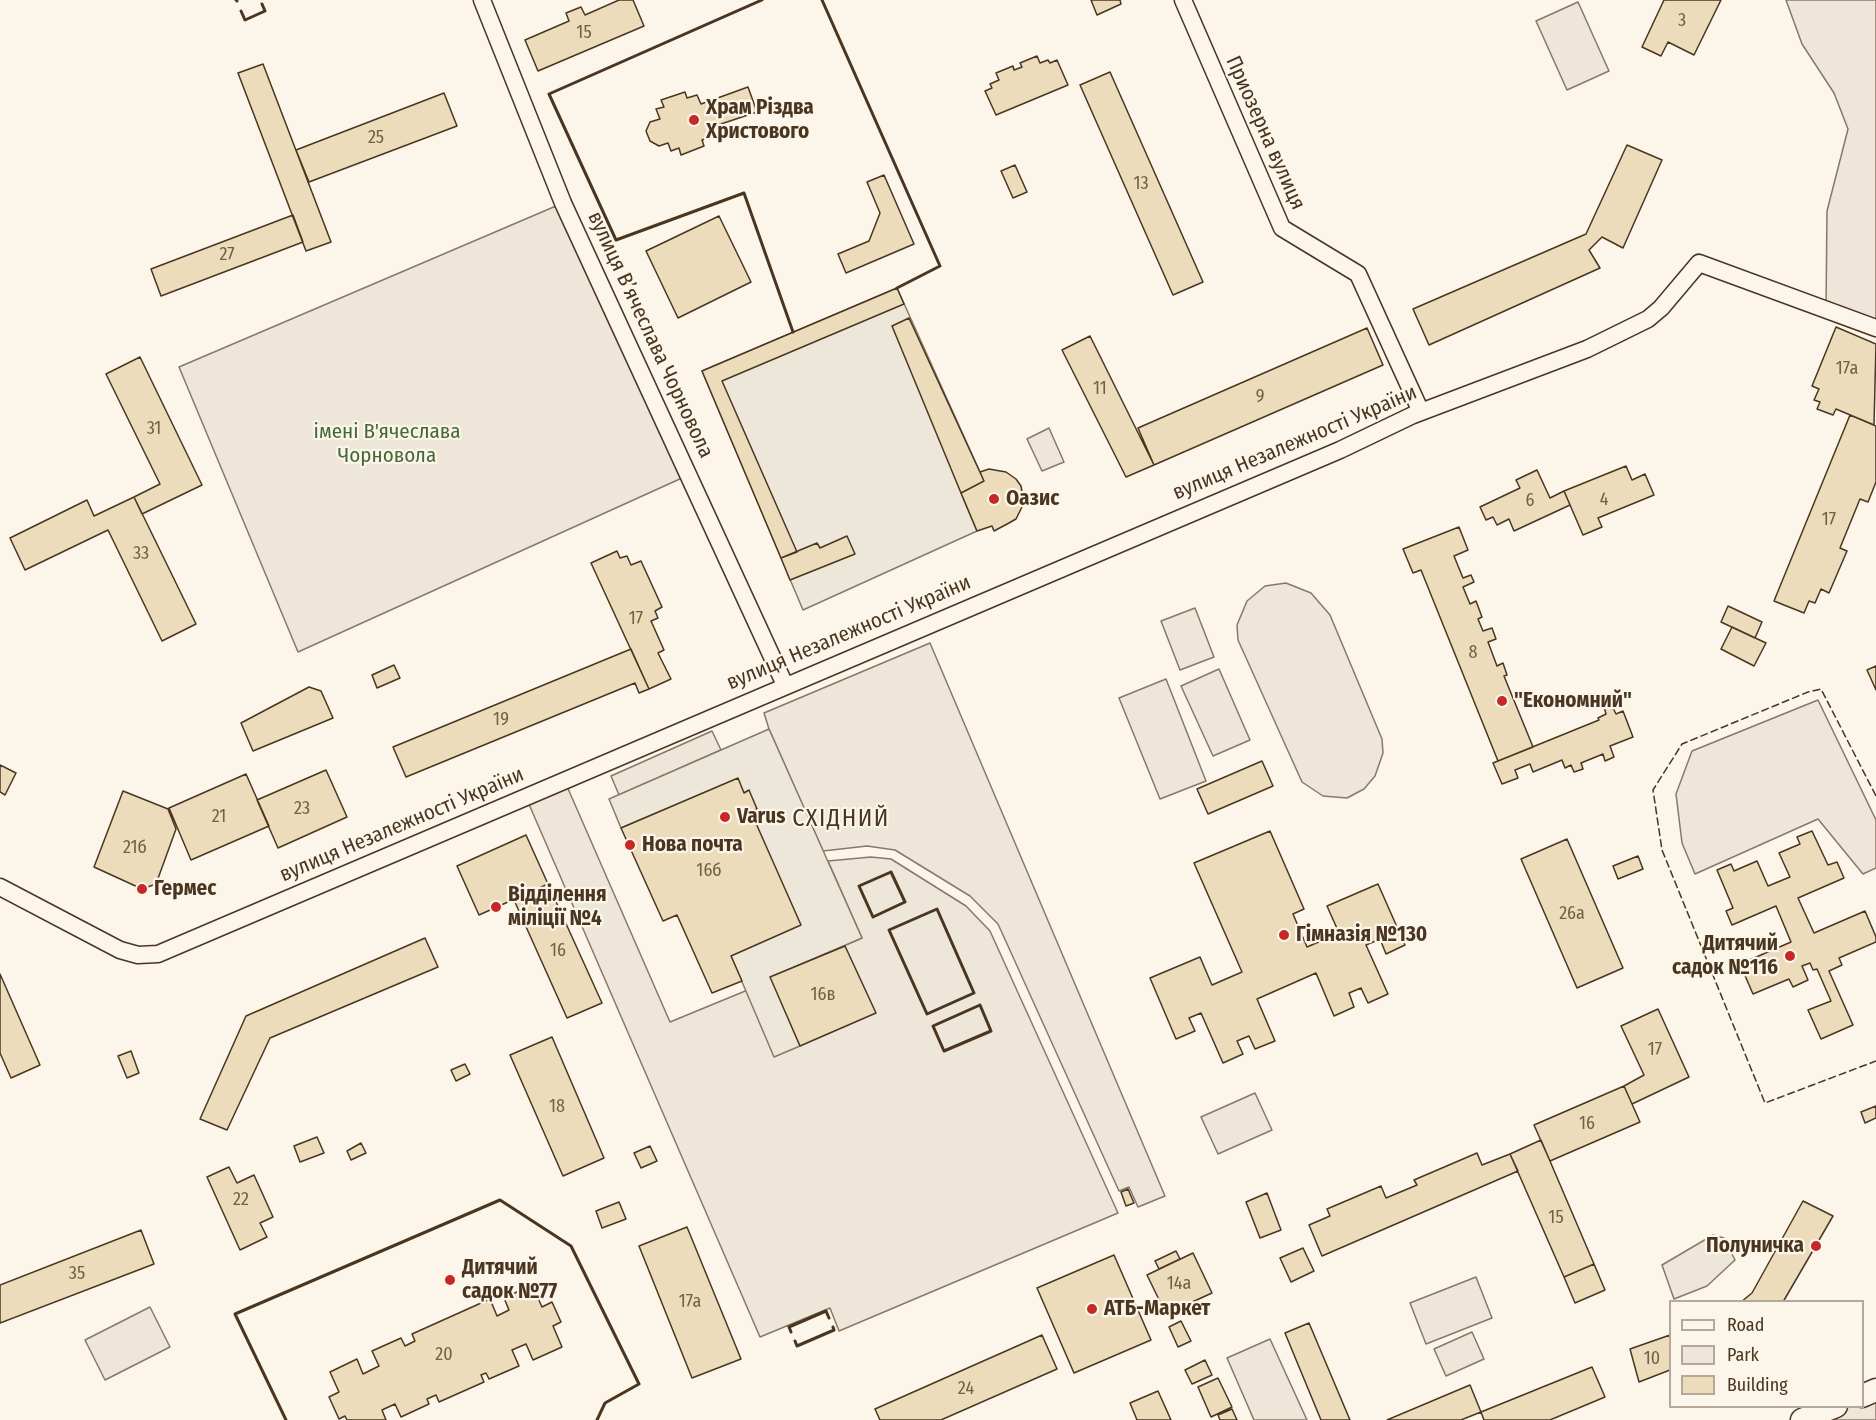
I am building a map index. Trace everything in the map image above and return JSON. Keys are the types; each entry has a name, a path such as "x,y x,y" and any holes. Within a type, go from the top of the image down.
{"street":[{"name":"вулиця Вʼячеслава Чорновола","path":"482,0 563,203 784,686"},
{"name":"Приозерна вулиця","path":"1183,0 1282,228 1358,273 1421,412"},
{"name":"вулиця Незалежності України","path":"0,887 120,950 138,955 158,954 1340,450 1421,412 1587,349 1648,319 1661,308 1699,262 1876,328"},
{"path":"1803,1420 1833,1408"}],"green space":[{"path":"1786,0 1876,0 1876,328 1826,309 1827,211 1848,129 1834,93 1802,44"},
{"path":"1578,2 1609,71 1567,90 1536,21"},
{"name":"імені В'ячеслава Чорновола","path":"563,203 682,478 298,652 179,367"},
{"path":"1049,428 1064,462 1042,471 1027,439"},
{"path":"1286,583 1311,593 1330,615 1382,739 1383,753 1375,776 1364,789 1347,798 1323,796 1302,782 1238,640 1237,625 1247,601 1265,586"},
{"path":"1195,608 1214,657 1180,670 1161,621"},
{"path":"930,643 1165,1196 1138,1207 1129,1187 1119,1191 998,924 970,896 895,850 867,846 823,851 769,729 764,713"},
{"path":"1219,669 1250,740 1213,756 1181,686"},
{"path":"1166,679 1206,781 1160,799 1119,698"},
{"path":"1818,700 1876,820 1876,868 1863,874 1818,819 1695,874 1682,843 1676,794 1692,751"},
{"path":"712,731 721,750 619,795 611,776"},
{"path":"566,784 670,1022 755,987 771,977 862,938 828,861 871,857 891,859 966,906 990,931 1118,1213 839,1331 830,1308 760,1337 528,802"},
{"path":"1255,1093 1272,1130 1218,1154 1201,1117"},
{"path":"1713,1235 1724,1238 1735,1260 1707,1286 1674,1299 1662,1265"},
{"path":"1476,1277 1492,1318 1426,1344 1410,1303"},
{"path":"150,1307 170,1347 105,1380 85,1340"},
{"path":"1472,1332 1484,1359 1446,1376 1434,1349"},
{"path":"1270,1339 1307,1420 1254,1420 1227,1358"},
{"path":"1876,1390 1876,1420 1803,1420 1833,1408 1864,1408 1864,1404"}],"shaded area":[{"path":"897,288 984,481 961,493 977,531 803,610 702,371"},
{"path":"769,729 862,938 771,977 800,1046 774,1057 731,956 751,812 757,809 748,791 744,793 737,779 621,828 609,799"}],"building":[{"path":"619,0 633,0 644,26 538,71 525,40 569,21 566,13 581,7 585,15"},
{"path":"1091,0 1120,0 1121,4 1097,15"},
{"path":"1664,0 1721,0 1694,55 1668,42 1661,56 1642,47"},
{"path":"1037,56 1040,63 1057,60 1068,85 996,115 985,91 992,88 990,84 999,80 996,73 1013,66 1014,70 1022,67 1020,63"},
{"path":"263,64 331,242 306,251 238,73"},
{"path":"1110,72 1203,282 1173,295 1080,85"},
{"name":"Храм Різдва Христового","path":"748,87 757,112 709,128 712,136 702,140 704,146 681,155 679,148 671,151 668,143 659,146 650,141 646,131 650,122 660,119 656,109 664,107 661,100 685,92 687,98 697,95 701,104"},
{"path":"444,93 457,126 309,182 296,150"},
{"path":"1627,145 1662,160 1623,248 1602,237 1589,250 1600,268 1429,345 1413,309 1586,234"},
{"path":"1015,165 1027,192 1013,198 1001,171"},
{"path":"884,175 914,244 846,273 838,254 869,241 880,213 867,182"},
{"path":"293,215 303,242 161,296 151,269"},
{"path":"719,216 751,282 678,318 646,251"},
{"path":"897,288 904,304 722,381 797,552 781,558 702,371"},
{"path":"909,318 984,481 961,493 892,326"},
{"path":"1836,327 1876,344 1874,425 1836,409 1833,415 1817,409 1820,402 1814,400 1819,389 1812,386"},
{"path":"1367,328 1383,365 1154,465 1138,428"},
{"path":"1090,336 1154,465 1126,477 1062,350"},
{"path":"140,357 202,485 142,514 134,497 160,484 106,374"},
{"path":"1850,415 1876,426 1876,482 1868,502 1860,499 1840,548 1847,551 1829,593 1821,589 1815,603 1809,601 1804,613 1774,601"},
{"path":"1626,466 1632,480 1645,474 1654,495 1598,518 1602,527 1583,535 1564,491"},
{"name":"Оазис","path":"989,469 1006,472 1016,479 1021,486 1024,503 1016,519 994,531 992,526 977,531 961,493 984,481 980,472"},
{"path":"1537,470 1550,498 1564,491 1570,505 1514,531 1509,519 1497,525 1493,517 1486,520 1480,507 1520,488 1516,480"},
{"path":"134,497 196,624 162,641 108,530 25,570 10,538 87,500 94,516"},
{"path":"1459,527 1468,550 1454,556 1463,578 1471,575 1474,582 1463,587 1470,604 1476,601 1482,617 1478,619 1483,631 1492,628 1496,639 1488,642 1497,666 1503,663 1507,675 1504,676 1533,747 1498,761 1421,570 1413,573 1403,549"},
{"path":"847,536 855,554 790,580 781,558 817,543 820,548"},
{"path":"617,551 620,558 627,556 631,565 641,561 662,607 655,611 658,618 651,621 664,650 658,653 671,679 649,689 591,563"},
{"path":"1728,606 1762,622 1755,638 1721,622"},
{"path":"1732,627 1766,643 1754,666 1721,649"},
{"path":"631,649 649,689 639,693 635,683 406,777 393,747"},
{"path":"394,665 400,678 377,688 372,675"},
{"path":"1876,666 1876,690 1867,670"},
{"path":"309,687 321,691 333,718 253,751 241,723"},
{"path":"1611,704 1616,714 1623,711 1633,737 1610,746 1614,757 1605,761 1603,754 1581,763 1583,769 1574,772 1571,765 1565,768 1562,760 1533,772 1530,764 1515,770 1518,778 1502,784 1493,763 1599,720 1598,718 1606,714 1604,707"},
{"path":"1262,761 1273,786 1208,814 1197,789"},
{"path":"0,765 16,773 5,795 0,792"},
{"path":"326,770 347,817 278,848 257,800"},
{"path":"246,774 269,826 191,860 169,808"},
{"path":"738,778 744,793 749,790 757,809 751,812 801,925 731,956 742,981 712,993 677,915 663,921 621,828"},
{"path":"123,791 168,809 176,829 156,884 142,889 94,867"},
{"path":"1270,831 1304,909 1293,914 1307,947 1339,933 1327,906 1378,884 1405,945 1386,954 1380,939 1366,945 1388,994 1368,1003 1361,988 1349,993 1354,1007 1334,1016 1316,973 1257,999 1275,1041 1255,1049 1249,1036 1237,1041 1243,1054 1223,1063 1201,1013 1189,1018 1195,1031 1176,1039 1150,978 1200,957 1212,985 1242,972 1194,863"},
{"path":"1812,831 1828,865 1837,862 1844,878 1798,898 1814,933 1865,911 1876,937 1876,942 1839,958 1842,965 1829,971 1853,1025 1821,1039 1808,1010 1831,1001 1817,969 1813,970 1810,963 1802,966 1808,980 1793,987 1789,979 1753,994 1740,964 1791,942 1776,906 1732,925 1726,911 1733,908 1717,870 1731,864 1734,871 1757,861 1768,886 1790,877 1779,853 1800,844 1797,837"},
{"path":"526,835 548,884 479,915 457,866"},
{"path":"1567,839 1623,968 1577,988 1521,859"},
{"path":"1638,856 1643,869 1618,879 1613,866"},
{"path":"548,884 602,1003 567,1018 514,900"},
{"path":"425,938 438,967 270,1038 227,1130 200,1119 246,1016"},
{"path":"845,946 876,1013 800,1046 770,977"},
{"path":"0,974 40,1065 11,1078 0,1053"},
{"path":"1658,1009 1689,1077 1632,1104 1624,1086 1644,1075 1621,1026"},
{"path":"552,1037 604,1158 563,1176 510,1055"},
{"path":"131,1051 139,1073 127,1078 118,1056"},
{"path":"465,1064 470,1074 456,1081 451,1070"},
{"path":"1624,1086 1640,1122 1550,1161 1534,1125"},
{"path":"1876,1106 1876,1118 1865,1123 1861,1112"},
{"path":"317,1137 324,1153 300,1162 294,1146"},
{"path":"1541,1140 1594,1264 1564,1277 1510,1154"},
{"path":"361,1143 366,1153 351,1160 347,1151"},
{"path":"650,1146 657,1161 641,1168 634,1153"},
{"path":"1477,1153 1482,1165 1510,1154 1518,1171 1322,1256 1309,1225 1330,1216 1327,1209 1381,1186 1386,1198 1417,1185 1414,1180"},
{"path":"229,1167 237,1183 254,1175 273,1217 260,1223 267,1237 240,1250 207,1177"},
{"path":"1128,1189 1134,1203 1126,1206 1121,1192"},
{"path":"1267,1193 1281,1230 1260,1238 1246,1202"},
{"path":"1803,1201 1833,1216 1784,1300 1743,1300 1752,1293"},
{"path":"619,1202 626,1219 602,1228 596,1211"},
{"path":"687,1227 741,1359 692,1378 639,1246"},
{"path":"141,1230 154,1264 0,1323 0,1285"},
{"path":"1303,1248 1314,1271 1291,1282 1280,1258"},
{"path":"1176,1251 1180,1259 1159,1269 1155,1261"},
{"path":"1193,1253 1212,1293 1166,1314 1147,1275"},
{"name":"АТБ-Маркет","path":"1114,1255 1151,1340 1074,1373 1037,1288"},
{"path":"1594,1264 1605,1290 1575,1303 1564,1277"},
{"path":"532,1285 542,1307 552,1302 561,1322 553,1326 562,1347 533,1360 526,1344 512,1350 519,1366 489,1379 486,1373 481,1375 484,1382 439,1402 436,1395 427,1399 429,1404 401,1417 395,1404 382,1410 386,1420 347,1420 345,1416 339,1419 329,1397 339,1392 330,1372 357,1359 363,1374 379,1366 372,1351 401,1338 405,1346 415,1341 412,1334 490,1299 497,1316 509,1310 504,1298"},
{"path":"1181,1321 1191,1341 1178,1347 1169,1327"},
{"path":"1309,1323 1350,1420 1321,1420 1285,1333"},
{"path":"1042,1335 1057,1369 941,1420 880,1420 875,1409"},
{"path":"1669,1335 1669,1370 1639,1382 1630,1349"},
{"path":"1205,1360 1212,1375 1192,1384 1185,1370"},
{"path":"1592,1367 1605,1397 1550,1420 1484,1420 1481,1412"},
{"path":"1218,1378 1232,1407 1211,1417 1198,1387"},
{"path":"1470,1385 1481,1412 1461,1420 1387,1420"},
{"path":"1158,1391 1171,1420 1137,1420 1130,1403"},
{"path":"1232,1409 1237,1420 1220,1420 1218,1415"}],"fence":[{"path":"1876,796 1821,689 1808,692 1682,744 1653,790 1662,850 1765,1103 1876,1061"}],"wall":[{"path":"762,0 549,94 616,240 744,193 793,332"},
{"path":"822,0 940,266 897,288"},
{"path":"241,11 245,20 265,11 262,4"},
{"path":"891,872 905,902 873,917 859,886 891,872"},
{"path":"937,909 974,993 927,1014 889,930 937,909"},
{"path":"980,1005 991,1031 944,1051 933,1026 980,1005"},
{"path":"286,1420 235,1314 500,1200 571,1246 639,1384 605,1403 597,1420"},
{"path":"791,1332 789,1327 826,1311 829,1318"},
{"path":"795,1341 797,1346 834,1330 833,1327"}],"place":[{"name":"Храм Різдва Христового","path":"694,120"},
{"name":"Оазис","path":"994,499"},
{"name":"\"Економний\"","path":"1502,701"},
{"name":"Varus","path":"725,817"},
{"name":"Нова почта","path":"630,845"},
{"name":"Гермес","path":"142,889"},
{"name":"Відділення міліції №4","path":"496,907"},
{"name":"Гімназія №130","path":"1284,935"},
{"name":"Дитячий садок №116","path":"1790,956"},
{"name":"Полуничка","path":"1816,1246"},
{"name":"Дитячий садок №77","path":"450,1280"},
{"name":"АТБ-Маркет","path":"1092,1309"}],"district":[{"name":"СХІДНИЙ","path":"841,819"}]}
